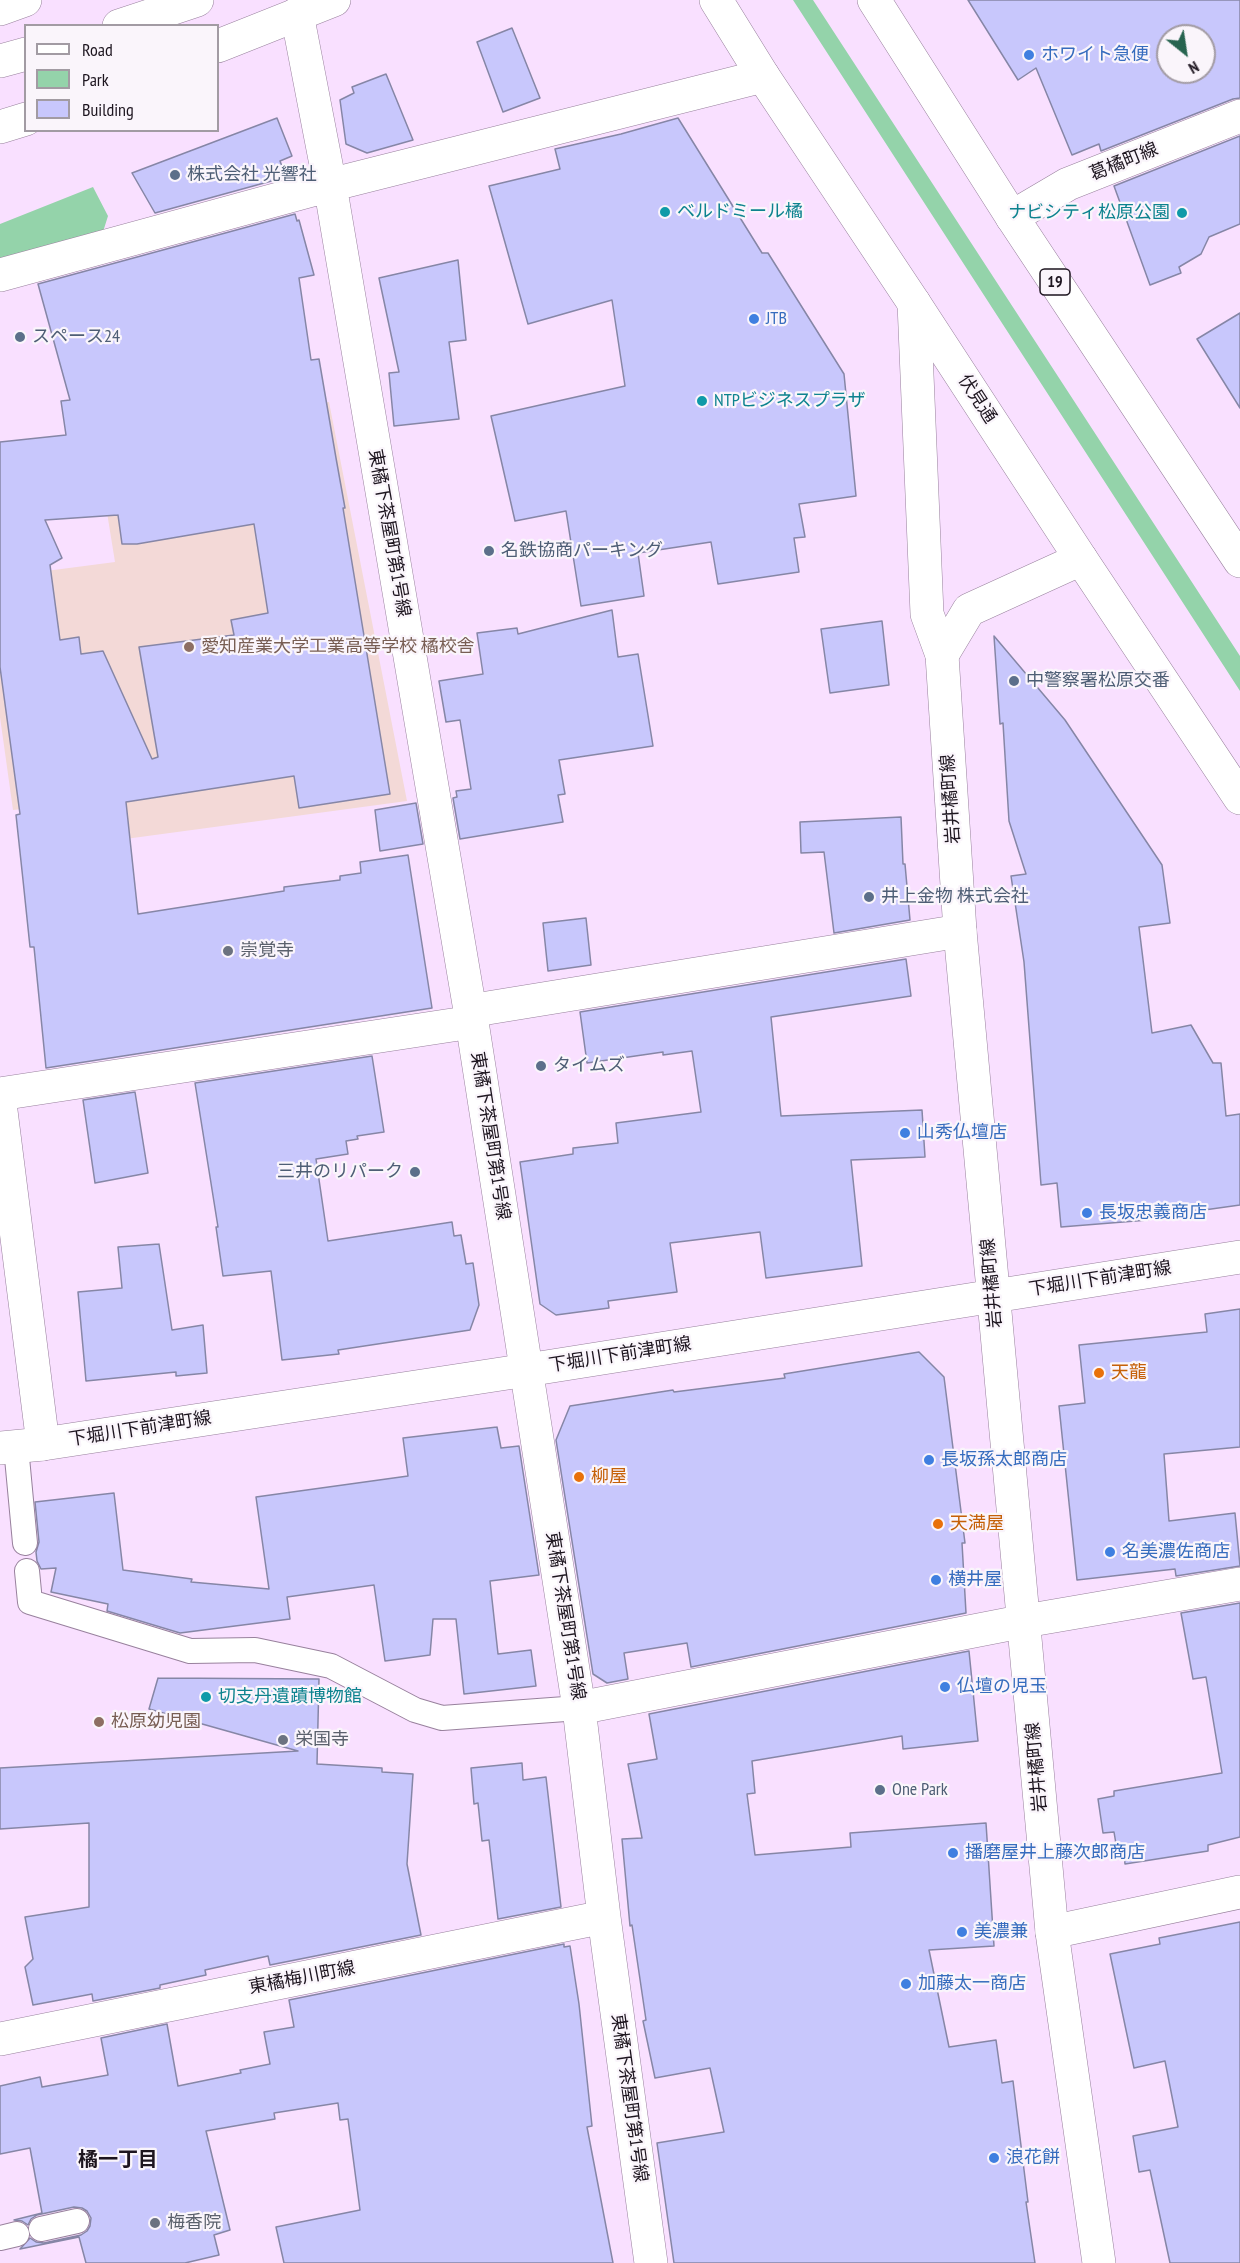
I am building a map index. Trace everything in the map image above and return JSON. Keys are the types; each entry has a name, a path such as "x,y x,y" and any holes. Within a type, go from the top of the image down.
{"main road":[{"path":"0,9 25,0"},
{"path":"125,24 197,0"},
{"path":"219,46 334,0"},
{"name":"伏見通","path":"716,0 763,76 1240,798"},
{"name":"19","path":"874,0 1012,217 1240,561"},
{"name":"東橘下茶屋町第1号線","path":"297,14 330,185 471,1016 527,1370 579,1708 604,1917 651,2263"},
{"path":"0,61 24,55"},
{"path":"0,274 330,185 763,76"},
{"name":"葛橘町線","path":"1012,217 1068,184 1240,116"},
{"path":"0,127 24,120"},
{"name":"岩井橘町線","path":"914,303 927,614 942,655 960,931 1052,1932 1099,2263"},
{"path":"942,655 969,610 1081,559"},
{"path":"0,1094 471,1016 960,931"},
{"path":"0,1103 20,1446"},
{"name":"下堀川下前津町線","path":"20,1446 527,1370 1240,1257"},
{"path":"579,1708 1025,1621 1240,1584"},
{"path":"1052,1932 1240,1892"},
{"name":"東橘梅川町線","path":"0,2039 604,1917"}],"lane":[{"path":"20,1446 24,1544"},
{"path":"27,1571 30,1602 190,1651 255,1650 331,1666 415,1710 442,1718 579,1708"},
{"path":"41,2229 77,2221"}],"shaded area":[{"name":"愛知産業大学工業高等学校 橘校舎","path":"329,402 407,801 103,842 95,801 13,810 0,717 0,577 115,562 104,494 235,416"}],"green space":[{"path":"793,0 813,0 1240,656 1240,691"},
{"path":"93,187 108,216 102,235 0,263 0,224"}],"building":[{"path":"968,0 1240,0 1240,98 1101,151 1099,144 1072,155 1036,68 1018,80"},
{"path":"512,28 540,98 503,112 477,42"},
{"path":"386,74 413,140 367,153 346,144 340,100 354,93 352,87"},
{"path":"277,118 292,156 280,161 286,177 155,213 132,173"},
{"path":"678,118 762,253 768,253 844,374 856,496 799,504 805,537 794,538 799,572 718,584 711,542 638,553 644,596 581,606 566,511 515,521 491,416 625,386 612,300 528,324 489,186 560,169 555,149"},
{"name":"ナビシティ松原公園","path":"1240,136 1240,224 1209,237 1201,254 1179,267 1181,273 1150,285 1114,186"},
{"path":"295,214 297,221 299,220 314,275 299,278 311,360 319,359 390,794 299,808 294,776 126,802 138,914 284,891 284,887 340,880 340,876 361,873 360,862 408,855 432,1008 46,1068 34,947 30,947 16,815 20,814 0,667 0,442 66,435 61,401 70,400 38,284","holes":["118,515 122,544 137,544 254,524 268,613 231,620 234,635 139,647 158,757 152,759 103,651 81,654 79,637 60,640 50,565 62,558 45,520"]},
{"path":"458,260 466,340 449,342 459,419 394,426 389,373 399,372 379,278"},
{"path":"1240,313 1240,408 1197,339"},
{"path":"612,610 618,657 638,654 653,746 559,760 565,794 558,795 563,822 460,839 453,798 457,797 456,791 471,789 460,720 446,722 439,681 483,674 477,633 517,628 518,634"},
{"path":"882,621 889,685 830,693 821,629"},
{"path":"994,636 1065,720 1162,865 1170,923 1139,927 1152,1033 1191,1025 1213,1063 1221,1063 1226,1116 1240,1114 1240,1205 1147,1218 1148,1220 1061,1227 1057,1183 1041,1185 1024,962 1011,876 1026,874 1009,821 1003,723 1000,724"},
{"path":"416,803 423,844 380,851 375,810"},
{"path":"901,817 903,864 905,864 910,920 834,933 824,852 801,853 800,822"},
{"path":"586,918 591,965 548,971 543,923"},
{"path":"906,959 911,996 771,1017 781,1116 922,1110 925,1157 851,1160 862,1266 766,1278 760,1232 670,1243 677,1292 608,1301 609,1308 556,1315 540,1304 520,1162 573,1154 573,1148 618,1143 616,1123 701,1112 692,1051 663,1055 663,1052 587,1063 580,1012"},
{"path":"372,1056 384,1132 357,1136 358,1139 346,1141 348,1154 316,1159 328,1241 452,1222 454,1236 461,1235 466,1264 473,1263 479,1305 470,1330 338,1350 339,1354 282,1360 271,1271 223,1276 216,1227 218,1227 195,1083"},
{"path":"135,1092 148,1173 95,1183 83,1100"},
{"path":"159,1244 172,1330 203,1325 207,1373 176,1376 176,1372 86,1381 78,1292 122,1288 118,1247"},
{"path":"1240,1309 1240,1447 1164,1454 1169,1521 1235,1513 1240,1566 1176,1576 1175,1569 1077,1580 1059,1406 1085,1403 1079,1345 1207,1332 1205,1314"},
{"path":"919,1352 944,1377 965,1543 962,1543 966,1613 691,1667 687,1643 624,1653 628,1679 607,1683 593,1674 556,1440 570,1406 673,1390 674,1392 785,1378 784,1374"},
{"path":"497,1427 501,1448 519,1446 539,1575 490,1581 498,1654 531,1650 536,1686 464,1694 456,1619 433,1619 430,1655 385,1661 374,1585 287,1597 290,1619 180,1633 107,1611 108,1604 51,1592 56,1568 41,1569 37,1561 36,1552 39,1542 35,1502 114,1493 123,1570 192,1579 191,1582 269,1589 256,1497 408,1476 403,1438"},
{"path":"1240,1603 1240,1837 1208,1845 1208,1851 1125,1864 1124,1855 1118,1856 1114,1832 1103,1833 1098,1799 1114,1796 1114,1791 1222,1773 1206,1677 1193,1679 1181,1613"},
{"path":"969,1651 978,1741 903,1749 902,1736 752,1761 755,1793 747,1794 755,1855 851,1847 850,1833 986,1823 994,1946 929,1950 949,2047 996,2040 1002,2083 1013,2081 1035,2263 674,2263 657,2143 724,2132 710,2068 655,2078 643,2021 646,2020 632,1925 630,1926 622,1839 642,1838 628,1764 657,1759 649,1714"},
{"path":"158,1678 319,1679 317,1764 382,1768 382,1772 413,1774 407,1864 421,1935 270,1965 268,1956 205,1970 206,1975 160,1985 160,1988 93,2001 92,1994 33,2005 25,1967 33,1959 25,1917 89,1907 89,1823 0,1829 0,1768 298,1751 149,1709"},
{"path":"522,1763 523,1780 546,1777 561,1907 498,1919 489,1840 482,1841 478,1803 474,1804 471,1768"},
{"path":"1240,1922 1240,2263 1170,2263 1150,2170 1139,2172 1133,2136 1178,2127 1165,2061 1134,2068 1110,1954 1160,1944 1159,1938"},
{"path":"564,1944 564,1947 570,1946 579,2004 592,2126 587,2127 613,2263 284,2263 276,2227 360,2210 348,2119 340,2120 338,2103 274,2113 275,2119 206,2131 230,2230 214,2235 219,2255 185,2263 86,2263 79,2237 20,2249 30,2238 44,2243 81,2235 90,2226 91,2218 87,2211 74,2207 37,2215 28,2225 14,2220 42,2213 30,2148 0,2154 0,2086 40,2077 42,2087 108,2075 101,2038 167,2024 178,2086 241,2073 240,2070 270,2064 264,2032 294,2027 289,2000"}],"place":[{"name":"ホワイト急便","path":"1029,55"},
{"name":"株式会社 光響社","path":"175,175"},
{"name":"ベルドミール橘","path":"665,212"},
{"name":"ナビシティ松原公園","path":"1182,213"},
{"name":"JTB","path":"754,319"},
{"name":"スペース24","path":"20,337"},
{"name":"NTPビジネスプラザ","path":"702,401"},
{"name":"名鉄協商パーキング","path":"489,551"},
{"name":"愛知産業大学工業高等学校 橘校舎","path":"189,647"},
{"name":"中警察署松原交番","path":"1014,681"},
{"name":"井上金物 株式会社","path":"869,897"},
{"name":"崇覚寺","path":"228,951"},
{"name":"タイムズ","path":"541,1066"},
{"name":"山秀仏壇店","path":"905,1133"},
{"name":"三井のリパーク","path":"415,1172"},
{"name":"長坂忠義商店","path":"1087,1213"},
{"name":"天龍","path":"1099,1373"},
{"name":"長坂孫太郎商店","path":"929,1460"},
{"name":"柳屋","path":"579,1477"},
{"name":"天満屋","path":"938,1524"},
{"name":"名美濃佐商店","path":"1110,1552"},
{"name":"横井屋","path":"936,1580"},
{"name":"仏壇の児玉","path":"945,1687"},
{"name":"切支丹遺蹟博物館","path":"206,1697"},
{"name":"松原幼児園","path":"99,1722"},
{"name":"栄国寺","path":"283,1740"},
{"name":"One Park","path":"880,1790"},
{"name":"播磨屋井上藤次郎商店","path":"953,1853"},
{"name":"美濃兼","path":"962,1932"},
{"name":"加藤太一商店","path":"906,1984"},
{"name":"浪花餅","path":"994,2158"},
{"name":"梅香院","path":"155,2223"}],"district":[{"name":"橘一丁目","path":"118,2160"}]}
